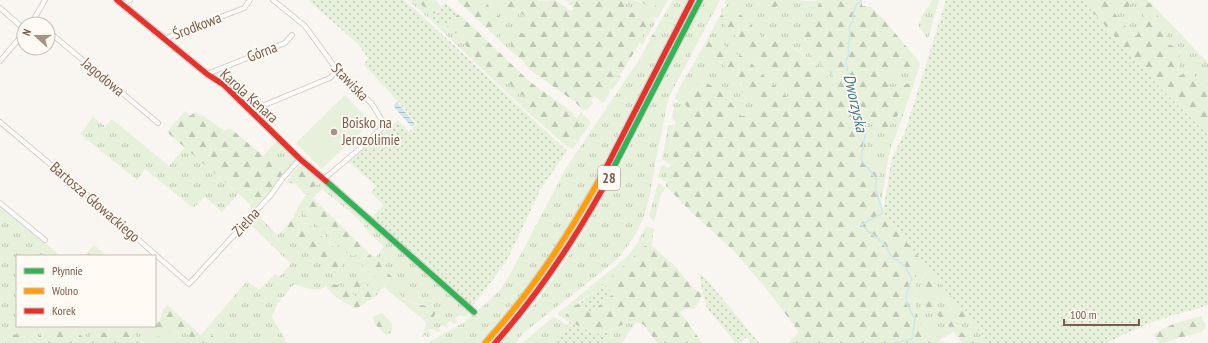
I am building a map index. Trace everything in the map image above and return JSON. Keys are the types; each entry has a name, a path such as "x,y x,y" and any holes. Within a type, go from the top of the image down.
{"main road":[{"name":"Karola Kenara","path":"116,0 207,74 224,85 300,160 345,197 474,312"},
{"name":"28","path":"485,343 510,316 532,288 570,233 603,173 692,0"},
{"name":"28","path":"495,343 537,294 578,234 607,181 700,0"}],"street":[{"path":"36,16 45,0"},
{"path":"122,4 130,0"},
{"name":"Środkowa","path":"164,39 244,8 250,0"},
{"name":"Stawiska","path":"273,0 305,26 337,70 372,104 385,125 324,179"},
{"path":"0,8 16,22"},
{"name":"Górna","path":"207,74 285,43 292,35"},
{"name":"Jagodowa","path":"56,38 158,123"},
{"path":"0,61 16,42"},
{"path":"250,111 330,78 337,70"},
{"name":"Bartosza Głowackiego","path":"0,122 88,195 189,284"},
{"name":"Zielna","path":"189,284 270,196 282,179 300,160"},
{"path":"0,203 45,240"}],"green space":[{"path":"308,0 403,0 417,11 567,151 541,188 507,260 473,306 372,217 384,205 371,193 376,186 349,162 398,120 409,132 417,124 398,101 364,65 368,58 358,44"},
{"path":"408,0 416,0 435,14 431,20"},
{"path":"416,0 436,0 441,7 435,14"},
{"path":"457,0 482,0 502,19 496,37"},
{"path":"482,0 495,0 510,11 517,10 535,28 537,38 528,44 511,38 511,51 496,37 502,19"},
{"path":"495,0 555,0 571,11 574,9 566,0 621,0 625,3 626,11 634,13 640,8 647,16 649,22 636,49 620,74 612,80 598,99 594,96 591,100 593,103 590,107 583,110 575,102 529,69 521,59 511,51 512,33 522,33 526,36 528,44 537,38 535,28 528,25 525,17 518,10 510,11"},
{"path":"621,0 637,1 649,9 655,6 659,0 668,0 658,18 654,17 653,19 655,23 642,45 639,42 644,33 634,13 626,11 625,3"},
{"path":"637,0 659,0 655,6 649,9 641,1"},
{"path":"673,0 689,0 596,180 544,265 503,318 480,343 427,343 463,323 500,290 512,271 566,168 639,60 649,58 660,41 653,34"},
{"path":"704,0 720,0 669,97 650,193 644,217 639,228 614,262 522,334 516,343 500,343 540,297 575,246 606,192"},
{"path":"725,0 757,0 758,4 767,9 796,0 821,0 804,39 809,45 809,53 829,71 837,81 834,83 798,50 790,45 762,37 751,26 755,57 762,67 800,96 795,100 787,97 746,58 731,53 718,39 708,38 721,13 721,8 724,8 727,5"},
{"path":"757,0 796,1 767,9 758,4"},
{"path":"821,0 862,0 862,6 871,7 884,20 920,63 918,71 915,73 907,67 887,72 886,77 890,88 910,83 912,87 899,114 885,130 878,134 874,117 868,120 867,146 870,161 879,175 879,190 883,213 923,262 916,271 915,305 922,335 934,332 942,343 788,343 799,332 769,292 734,251 691,212 666,186 668,168 676,160 669,150 676,119 689,110 682,100 683,96 703,81 725,96 741,116 753,116 762,109 753,97 740,91 742,85 723,64 700,52 708,38 718,39 731,52 746,58 787,97 795,100 800,96 762,67 755,57 723,23 720,16 736,10 762,37 790,45 817,66 834,83 837,81 829,71 809,53 809,45 799,29 802,21 812,19"},
{"path":"933,0 939,0 928,39 918,25 923,14"},
{"path":"946,0 1082,0 1162,90 1208,135 1208,305 1154,321 1106,343 989,343 883,213 892,158 905,132"},
{"path":"1082,0 1129,0 1129,16 1121,13 1116,4 1112,10 1136,36 1146,20 1138,4 1142,0 1153,5 1160,21 1169,31 1163,42 1173,46 1180,53 1177,75 1179,76 1194,69 1195,83 1205,83 1208,85 1208,135 1162,90"},
{"path":"1129,0 1148,0 1153,5 1136,36 1112,10 1116,4 1129,15"},
{"path":"445,3 458,14 446,28 442,25 439,28 431,20"},
{"path":"1153,5 1208,63 1208,85 1205,83 1195,83 1188,71 1179,77 1177,75 1179,65 1173,46 1163,42 1168,31 1160,21"},
{"path":"458,14 530,82 572,112 580,125 566,146 521,106 520,104 530,101 511,86 509,79 495,81 465,53 467,47 462,41 462,34 459,31 454,34 449,32 446,28"},
{"path":"442,25 449,32 459,31 463,34 467,47 465,53 439,28"},
{"path":"653,34 660,41 649,59 643,58 639,60"},
{"path":"700,52 721,63 733,73 742,86 745,94 753,97 763,109 753,116 741,116 728,98 682,101 690,110 676,119 676,121 673,120 673,102 678,103 675,98"},
{"path":"907,67 915,73 918,71 899,127 890,149 881,202 879,175 870,161 867,146 868,120 874,117 876,125 905,101 912,88 910,83 890,88 886,77 887,72"},
{"path":"619,75 621,78 613,89 610,89 609,94 604,102 602,102 598,99 610,83"},
{"path":"509,79 519,92 525,95 530,101 520,104 521,106 495,81"},
{"name":"Boisko na Jerozolimie","path":"345,95 371,122 322,169 296,143"},
{"path":"185,111 190,116 195,112 204,116 224,131 230,128 284,173 264,198 251,210 250,204 167,132"},
{"path":"581,112 591,123 573,149 566,146 579,125 576,119"},
{"path":"93,117 105,126 112,119 169,166 185,147 238,194 222,212 205,197 193,208 145,169 137,180 80,134"},
{"path":"674,125 669,150 676,159 671,165 662,159 668,126"},
{"path":"277,141 294,158 295,162 284,173 263,156"},
{"path":"302,165 323,181 304,193 295,184 286,182 297,168"},
{"path":"663,165 668,168 666,182 658,177 661,166"},
{"path":"323,181 351,206 348,210 322,189 313,198 304,193"},
{"path":"658,183 665,188 661,195 654,222 649,216"},
{"path":"306,195 313,198 367,251 361,251 354,256 348,254 305,214 297,209"},
{"path":"0,206 60,255 16,255 16,327 48,327 38,337 27,343 23,343 25,335 8,334 5,343 0,343"},
{"path":"351,206 371,224 364,225 348,210"},
{"path":"297,209 305,214 348,254 354,256 361,251 367,251 370,254 363,258 364,268 386,284 376,296 369,287 344,279 342,283 353,290 361,290 364,297 361,301 337,285 328,283 321,289 312,289 294,284 277,304 272,317 287,343 211,343 215,338 205,330 247,281 259,290 275,274 279,277 291,264 249,223 257,214 277,235 283,230 309,252 331,274 340,253 298,215 294,215"},
{"path":"294,215 298,215 340,253 344,262 339,270 331,274 309,252 283,230"},
{"path":"371,224 464,306 469,314 464,317 461,315 455,318 457,322 454,324 450,321 446,324 448,327 446,328 443,325 439,328 440,331 438,332 432,329 428,331 432,335 428,338 425,335 422,337 426,325 425,321 433,319 430,306 408,300 397,292 398,283 382,267 376,257 384,247 365,228 364,225"},
{"path":"646,226 654,229 653,235 646,245 604,284 574,306 567,313 568,321 557,314 628,256 636,245"},
{"path":"653,235 652,246 676,267 693,288 703,294 695,308 685,309 680,313 702,343 657,343 644,325 634,321 596,334 568,321 567,313 574,306 580,303 591,312 613,294 604,284 646,245"},
{"path":"94,245 106,255 85,255"},
{"path":"370,254 376,257 382,267 398,283 397,292 401,296 410,302 428,306 436,311 433,319 425,321 384,287 386,284 364,269 361,262"},
{"path":"923,262 929,269 922,279 934,314 943,319 953,332 940,340 934,332 922,335 915,305 916,271"},
{"path":"929,269 937,279 932,293 937,308 947,312 958,304 968,317 958,323 958,329 971,341 987,340 989,343 962,343 943,319 924,307 921,283"},
{"path":"699,273 707,280 759,343 751,343 747,337 740,343 736,343 707,308"},
{"path":"344,279 355,282 360,279 376,296 356,309 335,296 326,286 328,283 337,285 361,300 364,297 361,290 353,290 342,283"},
{"path":"937,279 958,304 947,312 937,308 932,293"},
{"path":"604,284 613,294 591,312 580,303"},
{"path":"167,305 201,335 205,330 215,338 211,343 195,343 179,328 169,332 163,341 150,327 156,327 156,319 159,323 163,310"},
{"path":"382,313 392,324 392,332 386,335 374,323 373,317"},
{"path":"1201,316 1206,326 1202,332 1164,343 1159,343 1153,334 1173,324"},
{"path":"553,317 567,325 556,343 522,343"},
{"path":"968,317 987,340 971,341 957,329 958,323"},
{"path":"634,321 636,322 622,343 604,343 608,338 606,331"},
{"path":"569,322 596,334 606,331 608,338 604,343 556,343"},
{"path":"48,327 76,327 79,334 87,340 94,331 112,334 109,327 125,327 144,343 29,343"},
{"path":"76,327 109,327 112,334 87,340 79,334"},
{"path":"125,327 150,327 152,329 163,331 179,327 195,343 144,343"},
{"path":"8,334 25,335 23,343 5,343"}],"water":[{"path":"397,102 415,124 414,126 411,126 395,108 394,105"}],"waterway":[{"name":"Dworzyska","path":"861,0 861,2 856,5 853,14 853,21 849,27 849,54 846,61 851,92 860,110 865,136 861,159 877,180 875,187 883,213 861,225 884,244 891,256 905,266 912,279 906,295 908,307 915,318 912,339 894,343"}],"traffic: fast":[{"path":"602,190 700,0"},
{"path":"326,181 474,312"}],"traffic: slow":[{"path":"485,343 536,280 566,236 607,166"}],"traffic: jam":[{"path":"117,0 207,74 224,85 300,159 326,181"},
{"path":"607,166 692,0"},
{"path":"495,343 553,270 602,190"}],"place":[{"name":"Boisko na Jerozolimie","path":"334,132"}]}
